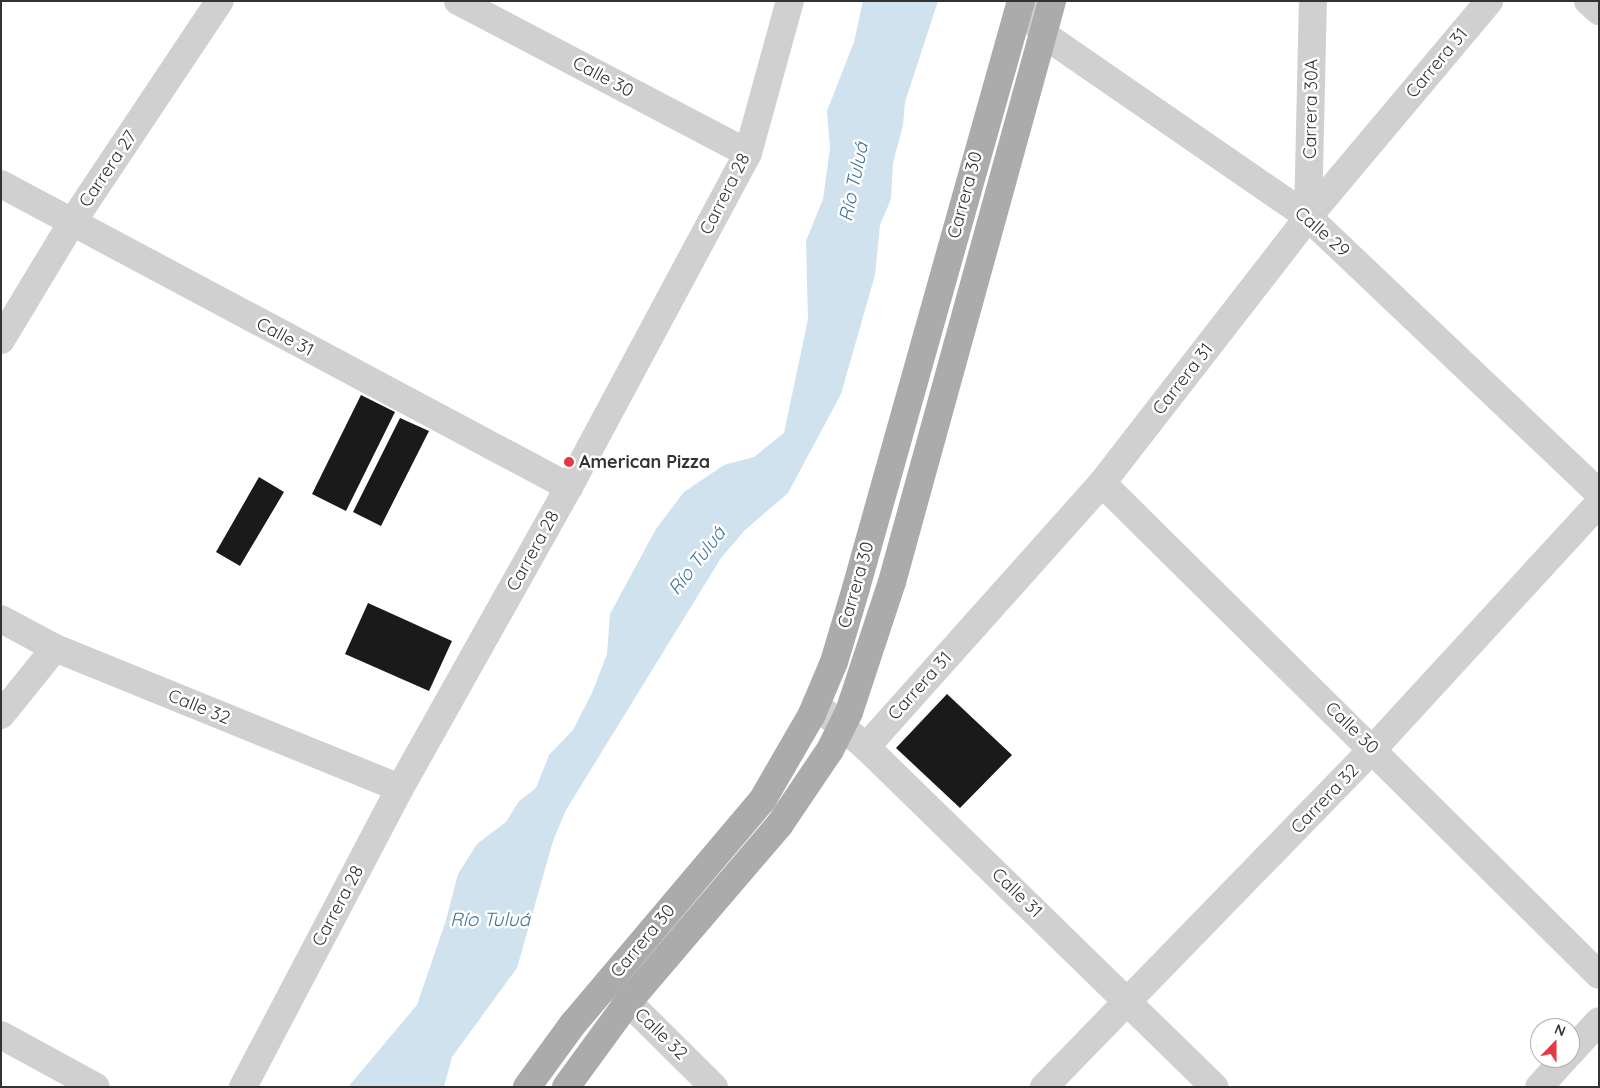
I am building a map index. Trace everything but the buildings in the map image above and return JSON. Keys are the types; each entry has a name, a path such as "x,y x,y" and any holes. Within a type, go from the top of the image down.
{"main road":[{"name":"Carrera 30","path":"528,1087 612,978 763,798 793,750 816,705 834,662 853,598 1022,1"},
{"name":"Carrera 30","path":"566,1087 628,1002 780,824 830,750 842,727 892,582 1052,1"}],"street":[{"name":"Carrera 27","path":"1,340 71,224 220,1"},
{"name":"Calle 30","path":"458,1 748,153"},
{"name":"Carrera 28","path":"243,1087 400,788 569,487 748,153 790,1"},
{"name":"Calle 29","path":"1022,1 1043,34 1308,217 1599,493"},
{"name":"Carrera 30A","path":"1308,217 1313,1"},
{"name":"Carrera 31","path":"866,747 1102,483 1308,217 1490,1"},
{"path":"1588,1 1599,11"},
{"name":"Calle 31","path":"1,184 71,224 569,487"},
{"name":"Calle 30","path":"1102,483 1373,749 1599,975"},
{"name":"Carrera 32","path":"1044,1087 1373,749 1599,503"},
{"name":"Calle 32","path":"1,619 55,648 400,788"},
{"path":"1,715 55,648"},
{"name":"Calle 31","path":"816,705 866,747 1129,1001 1214,1087"},
{"name":"Calle 32","path":"612,978 628,1002 714,1087"},
{"path":"1580,1042 1599,1021"},
{"path":"1,1035 96,1087"},
{"path":"1539,1087 1556,1068"}],"water":[{"name":"Río Tuluá","path":"863,1 938,1 905,102 903,125 893,163 891,199 880,225 875,275 841,394 788,493 745,530 721,558 566,810 553,841 517,968 452,1057 444,1087 348,1087 417,1005 446,920 458,874 477,844 506,822 519,801 536,788 549,755 573,730 592,693 607,654 610,614 656,529 684,492 724,465 754,457 784,433 808,319 806,241 823,199 830,148 827,111 854,42"}],"place":[{"name":"American Pizza","path":"569,462"}]}
